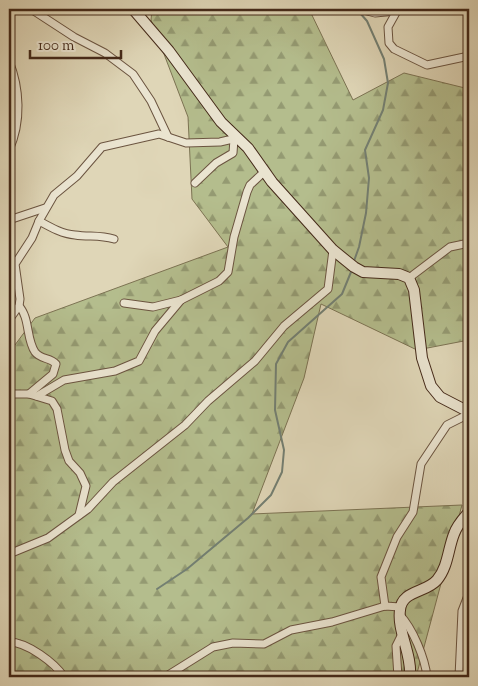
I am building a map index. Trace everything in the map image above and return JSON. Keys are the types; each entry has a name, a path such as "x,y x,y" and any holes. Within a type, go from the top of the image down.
{"street":[{"path":"31,9 105,53 133,74 151,101 168,137"},
{"path":"133,9 169,51 221,122 235,138 248,148 264,172 333,250 345,261 364,272 399,274 409,278 414,290 422,358 431,386 440,398 469,413"},
{"path":"359,9 375,13 398,10"},
{"path":"398,10 388,27 389,43 394,49 427,65 469,56"},
{"path":"9,61 19,95 9,150"},
{"path":"9,320 19,306 20,285 14,267 32,238 45,208 54,195 77,176 102,147 151,135 186,142 220,142 235,138"},
{"path":"195,183 216,163 232,153 235,138"},
{"path":"124,303 153,307 181,300 219,280 228,272 234,238 247,192 254,180 264,172"},
{"path":"9,220 45,208"},
{"path":"39,221 64,233 100,235 114,239"},
{"path":"409,278 450,247 469,243"},
{"path":"9,554 48,538 98,501 113,482 128,468 147,457 185,426 208,401 255,361 294,316 328,289 333,250"},
{"path":"33,395 64,380 115,371 139,361 155,331 181,300"},
{"path":"19,306 25,316 36,353 44,359 54,361 56,367 49,378 33,395"},
{"path":"9,394 33,395 55,405 69,461 84,478 86,492 79,515"},
{"path":"385,606 381,577 397,537 413,512 422,464 447,425 469,413"},
{"path":"410,677 410,661 400,611 406,598 437,581 446,564 454,534 469,512"},
{"path":"458,677 462,611 469,592"},
{"path":"165,677 213,647 233,643 270,642 291,630 332,622 385,606 400,611 413,637 427,677"},
{"path":"398,677 396,646 403,632"},
{"path":"9,642 14,642 36,653 55,667 64,677"}],"green space":[{"path":"152,9 309,9 353,100 404,73 469,89 469,340 417,350 321,304 304,378 252,514 462,505 416,677 9,677 9,353 35,318 228,247 192,199 188,117 151,20"}],"waterway":[{"path":"350,9 360,13 367,21 384,59 388,83 383,110 365,150 369,178 366,213 354,261"},
{"path":"157,589 187,569 248,518 271,495 282,472 284,450 275,410 276,364 288,342 342,294 351,272"}]}
